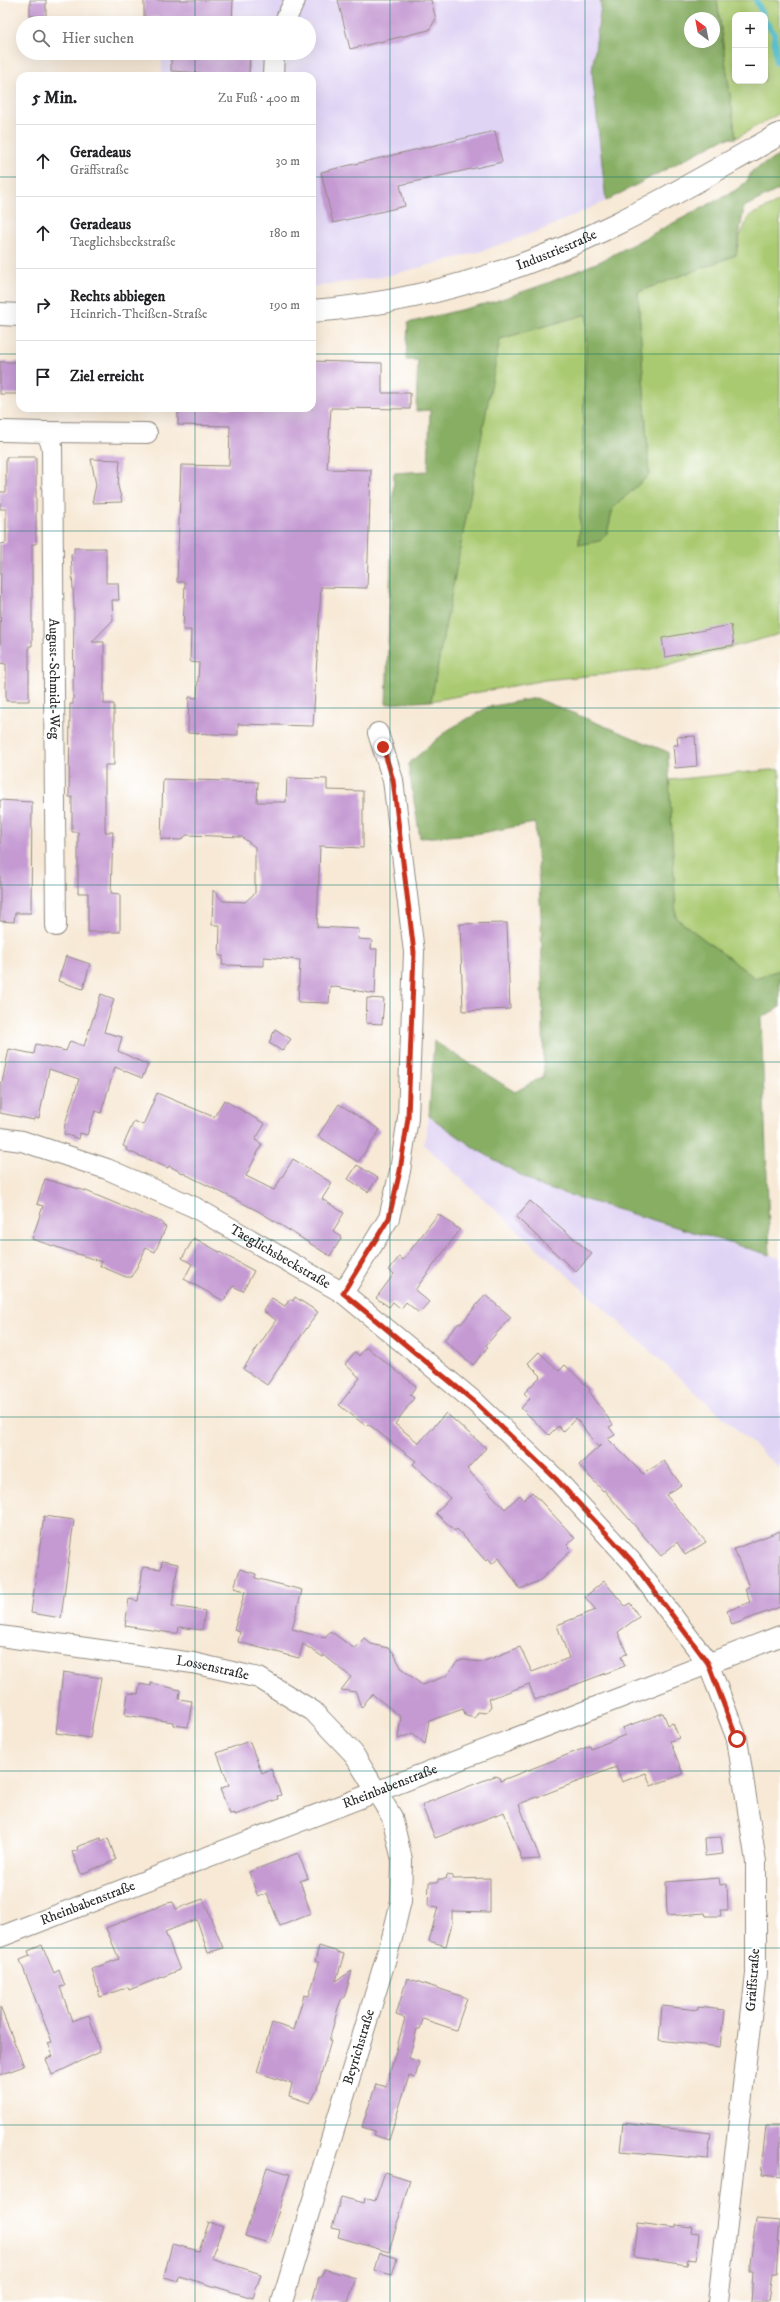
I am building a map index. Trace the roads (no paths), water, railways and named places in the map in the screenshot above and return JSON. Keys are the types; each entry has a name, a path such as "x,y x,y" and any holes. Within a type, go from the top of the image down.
{"street":[{"path":"287,16 294,0"},
{"path":"273,72 274,60"},
{"name":"Industriestraße","path":"316,310 410,297 486,277 530,261 616,224 780,134"},
{"path":"0,314 16,314"},
{"path":"0,431 147,433"},
{"name":"August-Schmidt-Weg","path":"46,432 52,446 56,926"},
{"path":"343,1293 389,1218 400,1171 408,1118 414,952 393,780 378,733"},
{"name":"Taeglichsbeckstraße","path":"0,1138 22,1141 107,1169 194,1207 343,1293 476,1403 556,1479 631,1560 708,1663"},
{"name":"Lossenstraße","path":"0,1636 193,1663 259,1678 313,1711 352,1753 377,1792"},
{"name":"Rheinbabenstraße","path":"0,1937 780,1636"},
{"name":"Gräffstraße","path":"708,1663 737,1739 756,1862 756,1974 718,2302"},
{"name":"Beyrichstraße","path":"282,2302 392,1938 401,1901 402,1860 392,1817 377,1792"}],"waterway":[{"path":"756,0 762,12"},
{"path":"768,25 774,33 776,62"}]}
